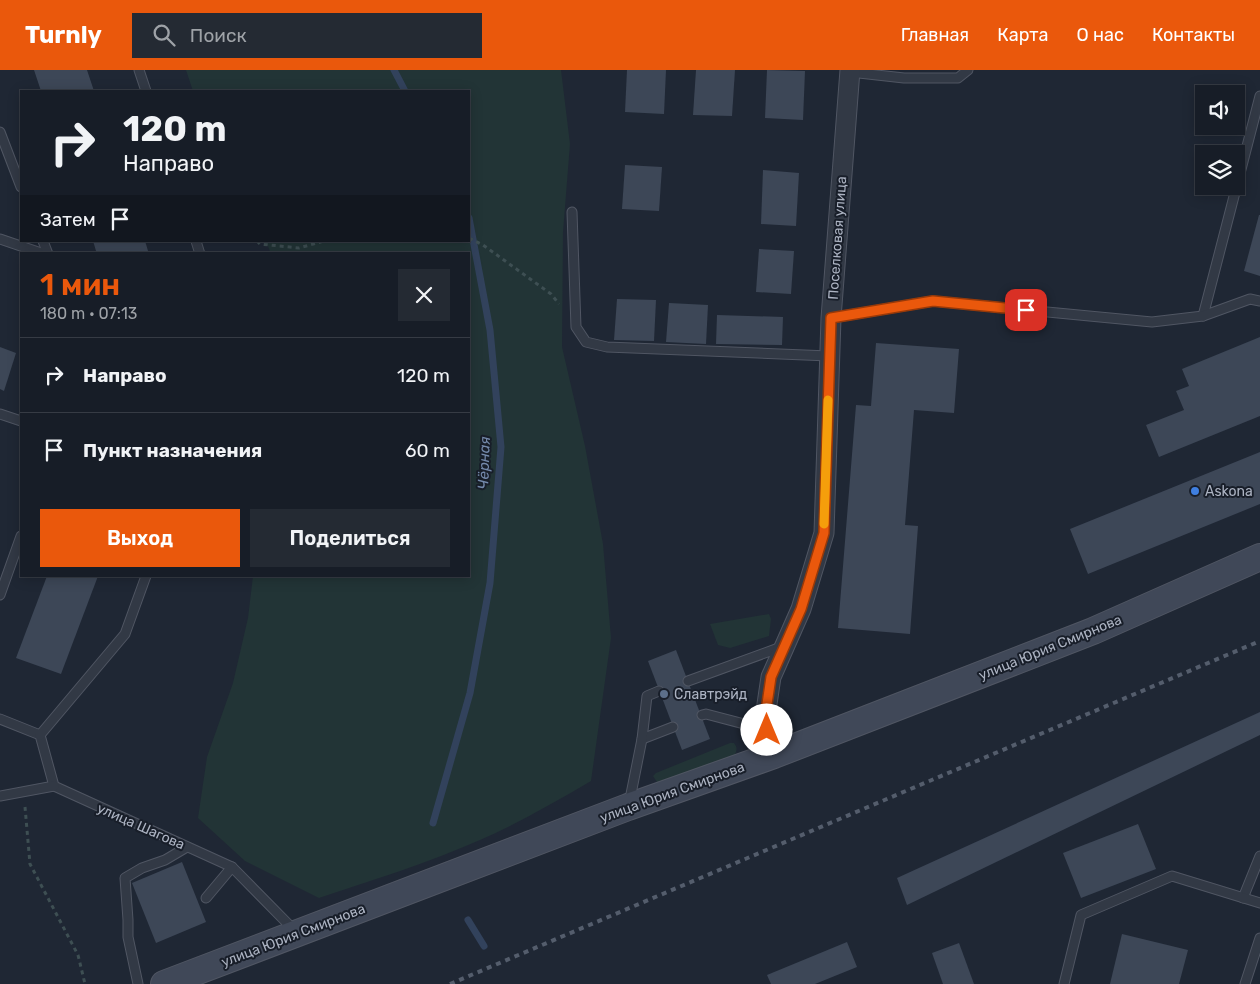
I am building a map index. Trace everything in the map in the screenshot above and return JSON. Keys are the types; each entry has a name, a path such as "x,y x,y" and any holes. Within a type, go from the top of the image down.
{"main road":[{"name":"улица Юрия Смирнова","path":"164,984 628,807 774,755 1092,631 1260,557"}],"street":[{"name":"Поселковая улица","path":"774,755 767,730 767,704 771,677 801,609 824,533 831,318 850,71"}],"lane":[{"path":"139,70 146,90"},
{"path":"850,71 904,78 958,78 968,70"},
{"path":"1203,316 1260,96"},
{"path":"0,132 20,183"},
{"path":"572,212 576,327 586,342 607,348 829,356"},
{"path":"0,239 38,252"},
{"path":"831,318 933,301 1152,322 1203,316 1250,299 1260,301"},
{"path":"0,414 20,421"},
{"path":"0,595 20,539"},
{"path":"40,735 125,634 146,577"},
{"path":"688,681 784,646"},
{"path":"628,807 642,739 647,696 659,691"},
{"path":"702,715 706,714 767,730"},
{"path":"0,719 40,735"},
{"path":"642,739 673,727"},
{"path":"0,796 54,786 40,735"},
{"name":"улица Шагова","path":"54,786 232,867 297,933"},
{"path":"138,984 128,937 125,878 142,868 166,860 187,847"},
{"path":"1242,898 1260,856"},
{"path":"206,898 232,867"},
{"path":"1064,984 1081,915 1172,876 1260,903"},
{"path":"1245,984 1260,938"}],"path":[{"path":"470,238 483,245 551,294 576,327"},
{"path":"258,242 260,244 299,248 320,242"},
{"path":"24,792 30,864 78,955 85,984"}],"shaded area":[{"path":"186,70 561,70 570,144 563,232 562,347 585,446 603,544 611,638 591,781 523,819 480,840 420,864 319,898 245,861 198,818 207,757 233,683 248,618 253,577 470,577 470,252 270,252 266,242 470,242 470,90 193,90"},
{"path":"769,614 771,619 769,636 730,648 718,645 710,624"},
{"path":"734,743 737,749 732,759 659,785 653,776 656,773"}],"building":[{"path":"34,70 87,70 94,90 41,90"},
{"path":"627,70 666,70 664,114 625,112"},
{"path":"696,70 735,70 732,116 693,115"},
{"path":"767,70 805,71 803,120 765,118"},
{"path":"625,165 662,167 659,211 622,209"},
{"path":"763,170 799,173 796,226 761,224"},
{"path":"1260,215 1260,276 1244,271"},
{"path":"93,242 145,242 148,252 96,252"},
{"path":"759,249 794,251 791,294 756,292"},
{"path":"617,299 656,300 654,341 614,340"},
{"path":"669,303 708,305 706,344 666,342"},
{"path":"717,315 783,317 782,345 716,344"},
{"path":"1260,337 1260,416 1159,457 1146,425 1184,410 1176,391 1189,386 1182,369"},
{"path":"876,343 959,349 954,413 914,410 905,525 918,526 910,634 838,628 856,405 871,406"},
{"path":"0,347 16,353 4,391 0,389"},
{"path":"1260,452 1260,504 1088,574 1070,529"},
{"path":"47,577 98,577 61,674 16,658"},
{"path":"676,650 710,739 682,750 648,661"},
{"path":"1260,712 1260,735 907,905 897,878"},
{"path":"1138,824 1156,869 1081,898 1063,853"},
{"path":"182,862 206,922 156,943 132,883"},
{"path":"1122,934 1188,950 1179,984 1110,984"},
{"path":"847,942 857,967 815,984 771,984 767,975"},
{"path":"959,943 974,984 943,984 932,953"}],"waterway":[{"name":"Чёрная","path":"394,70 404,90"},
{"name":"Чёрная","path":"433,823 470,693 490,583 501,447 490,330 470,223"},
{"name":"Чёрная","path":"468,920 484,946"}],"railway":[{"path":"450,984 1260,641"}],"slow traffic":[{"path":"824,524 828,400"}],"place":[{"name":"Askona","path":"1195,491"},
{"name":"Славтрэйд","path":"664,694"}],"route":[{"path":"767,730 767,704 771,677 801,609 824,533 831,318 933,301 1026,310"}]}
